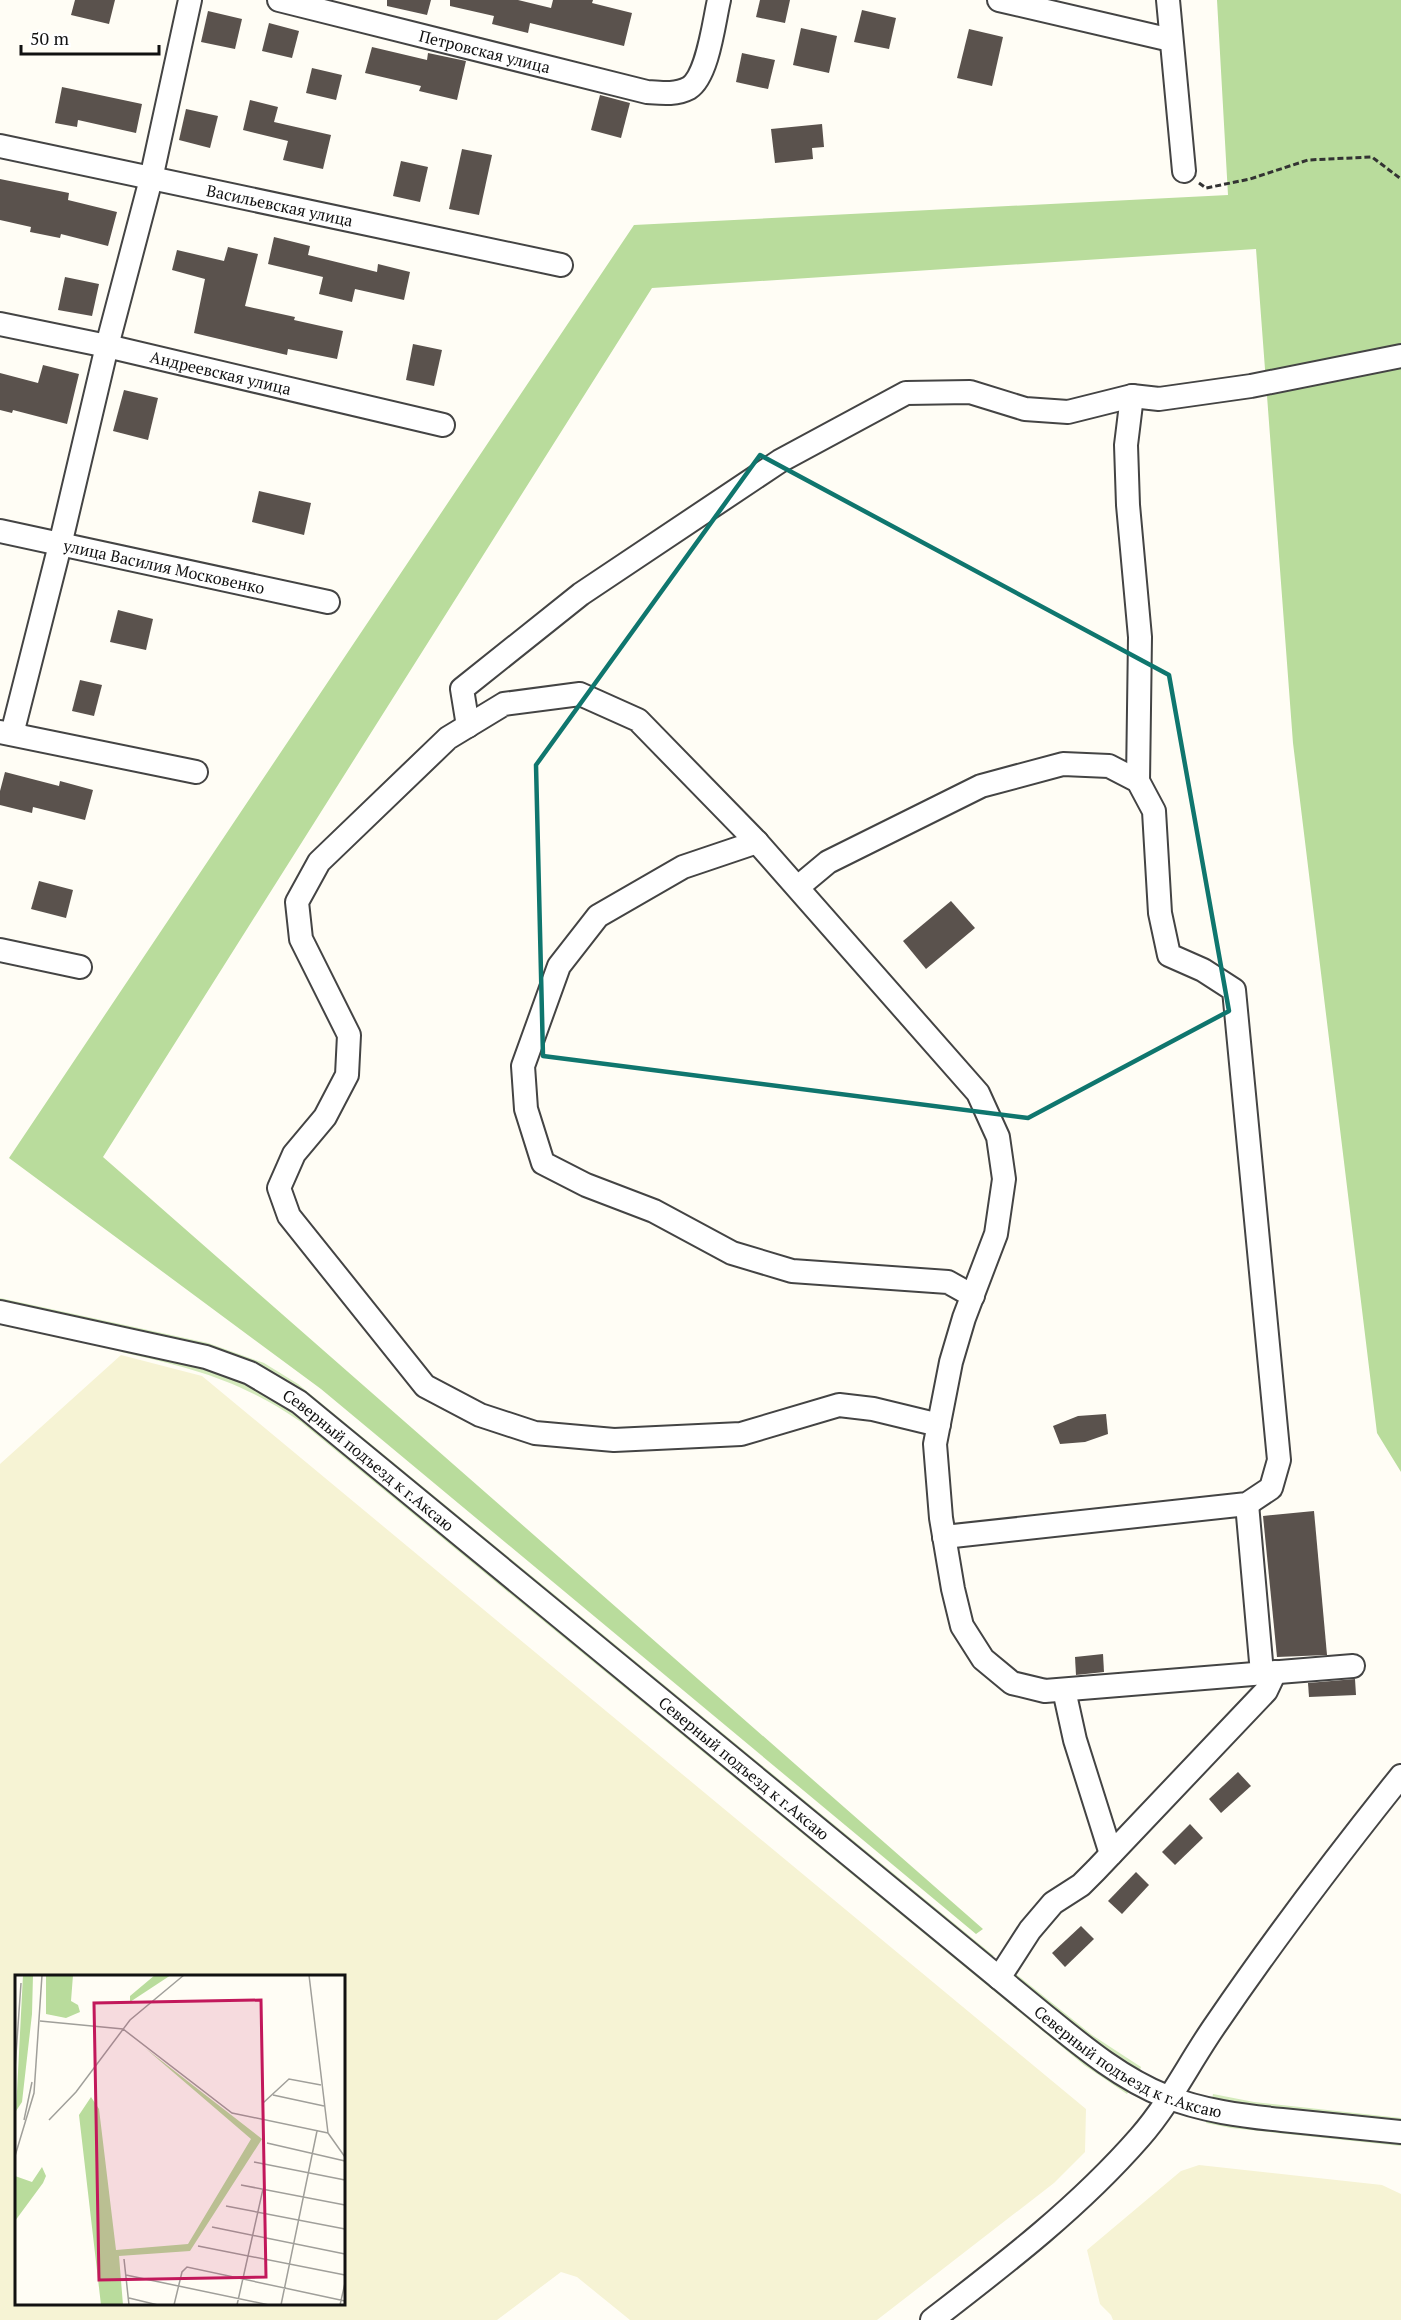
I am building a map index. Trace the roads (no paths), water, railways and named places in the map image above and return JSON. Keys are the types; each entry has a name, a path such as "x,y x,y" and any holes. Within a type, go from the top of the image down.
{"street":[{"path":"190,0 151,179 107,346 60,545 6,733 196,772"},
{"name":"Петровская улица","path":"279,0 647,92 678,92 689,88 695,82 706,57 719,0"},
{"path":"999,0 1171,40"},
{"path":"1168,0 1184,171"},
{"name":"Васильевская улица","path":"0,146 561,265"},
{"name":"Андреевская улица","path":"0,324 107,346 443,425"},
{"path":"468,726 462,689 581,594 780,461 906,393 970,392 1025,409 1068,412 1132,396 1159,399 1251,386 1401,356"},
{"path":"944,1537 1247,1504 1271,1488 1280,1460 1234,990 1203,970 1169,955 1160,912 1154,811 1138,781 1140,637 1128,505 1126,446 1132,396"},
{"name":"улица Василия Московенко","path":"0,531 328,602"},
{"path":"939,1425 873,1409 839,1405 741,1434 614,1440 535,1433 480,1415 424,1386 290,1216 279,1188 294,1154 325,1117 347,1075 349,1035 301,939 297,902 319,862 448,738 504,704 580,694 638,720 757,842 978,1093 998,1137 1004,1179 996,1234 951,1362 939,1425 935,1444 944,1537 953,1589 962,1626 983,1659 1012,1683 1045,1691 1353,1666"},
{"path":"798,887 828,862 981,786 1063,764 1108,766 1138,781"},
{"path":"757,842 683,867 598,916 559,966 523,1066 526,1109 543,1163 586,1185 654,1211 732,1253 792,1271 948,1282 973,1296"},
{"path":"0,950 80,967"},
{"name":"Северный подъезд к г.Аксаю","path":"0,1312 183,1351 227,1364 257,1377 298,1402 999,1978 1106,2063 1139,2083 1170,2098 1211,2109 1251,2116 1401,2132"},
{"path":"999,1978 1030,1930 1053,1903 1081,1885 1266,1690 1268,1672 1247,1504"},
{"path":"1064,1690 1075,1740 1111,1854"},
{"path":"932,2320 1070,2210 1142,2136 1170,2098 1215,2025 1334,1860 1401,1776"}]}
